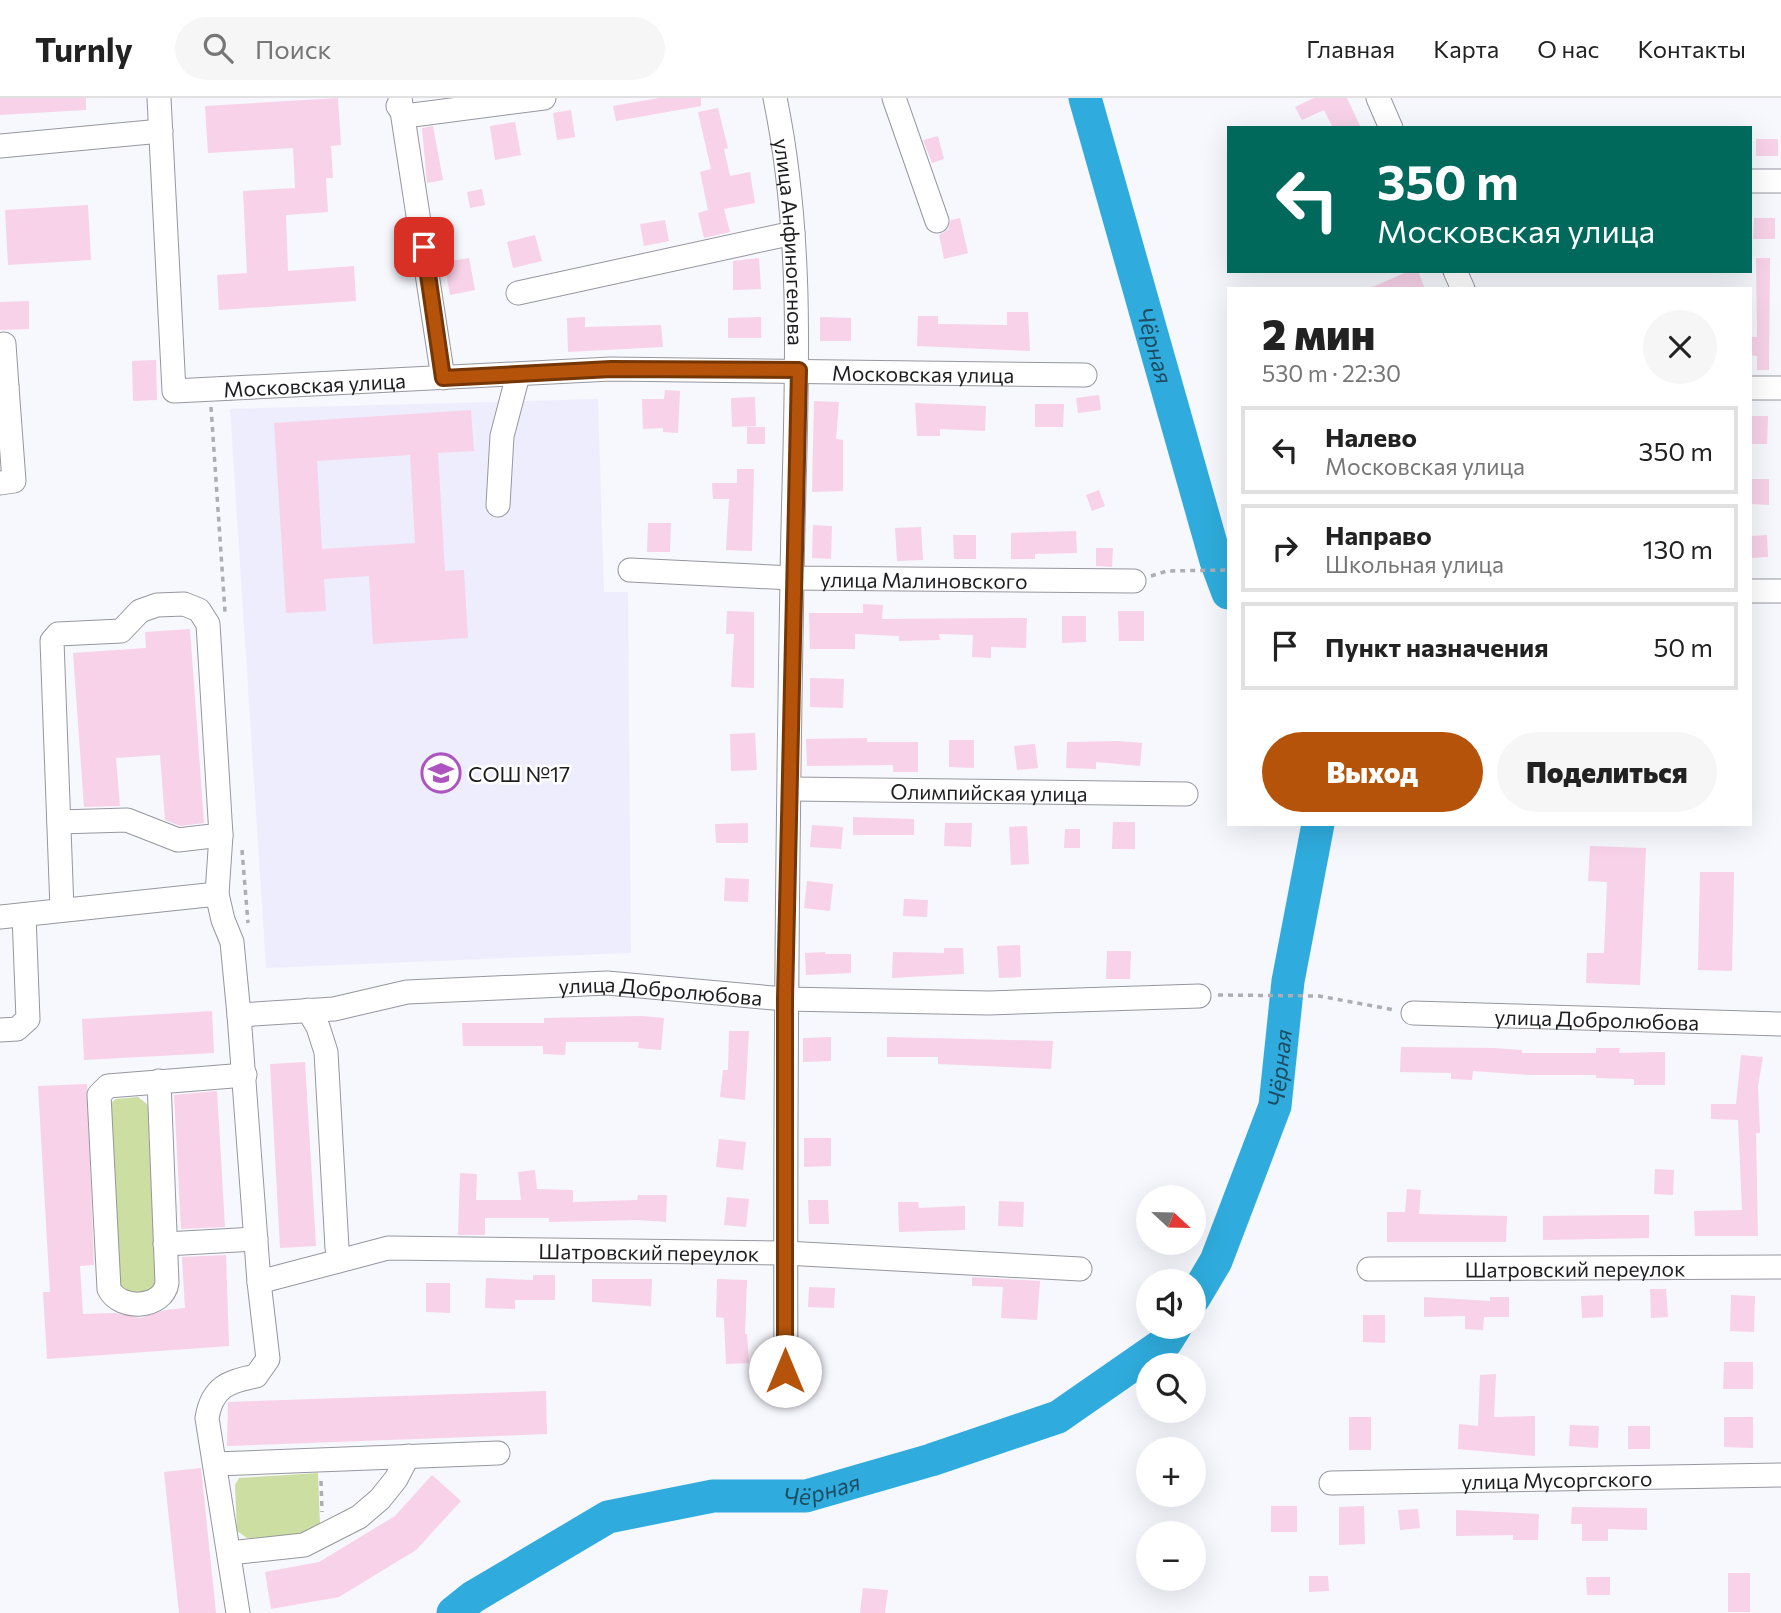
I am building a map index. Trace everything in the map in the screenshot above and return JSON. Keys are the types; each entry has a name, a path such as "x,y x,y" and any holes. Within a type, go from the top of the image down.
{"street":[{"path":"0,146 161,131 159,98"},
{"path":"443,378 399,104 544,98"},
{"name":"улица Анфиногенова","path":"775,98 786,152 793,233 799,370 792,578 791,789 785,999 786,1394"},
{"path":"894,98 937,221"},
{"path":"1378,98 1390,126"},
{"name":"Московская улица","path":"161,131 174,391 611,369 1085,375"},
{"path":"1752,181 1781,181"},
{"path":"518,293 793,233"},
{"path":"0,482 14,481 3,387 4,344"},
{"path":"498,505 502,436 518,375"},
{"path":"1752,388 1781,388"},
{"name":"улица Малиновского","path":"630,570 792,578 1134,581"},
{"path":"1752,592 1781,592"},
{"path":"62,909 52,641 58,634 121,631 140,611 157,605 184,604 199,610 208,624 221,835 217,894 232,942 245,1075 259,1282 268,1359 256,1376 228,1381 213,1397 208,1418 238,1613"},
{"name":"Олимпийская улица","path":"791,789 1186,794"},
{"path":"59,822 127,820 178,840 221,835"},
{"path":"0,917 217,894"},
{"path":"0,1030 17,1030 28,1019 23,915"},
{"name":"улица Добролюбова","path":"239,1015 334,1009 407,992 607,983 785,999 989,1003 1199,996"},
{"path":"307,1010 318,1027 326,1052 340,1254"},
{"name":"улица Добролюбова","path":"1413,1013 1781,1024"},
{"path":"159,1081 167,1283 163,1296 156,1301 126,1303 113,1296 109,1289 99,1095 108,1086 159,1081 245,1075"},
{"path":"165,1244 256,1239"},
{"name":"Шатровский переулок","path":"259,1282 340,1254 388,1248 785,1254 1080,1269"},
{"name":"Шатровский переулок","path":"1369,1269 1781,1267"},
{"path":"215,1464 498,1453"},
{"path":"229,1553 304,1545 359,1517 380,1499 396,1479 408,1456"},
{"name":"улица Мусоргского","path":"1331,1483 1781,1475"}],"path":[{"path":"1167,571 1227,570"},
{"path":"1241,993 1319,996 1413,1013"},
{"path":"320,1460 323,1535"}],"shaded area":[{"name":"СОШ №17","path":"598,399 604,592 628,592 631,953 266,968 230,409"}],"green space":[{"path":"138,1097 147,1104 149,1111 159,1280 149,1292 127,1294 118,1288 107,1106 116,1099"},
{"path":"318,1473 320,1525 300,1537 247,1538 237,1531 235,1485 239,1478"}],"building":[{"path":"0,98 86,98 86,110 0,115"},
{"path":"338,98 341,145 331,146 333,178 326,178 328,212 286,215 288,271 354,266 356,301 219,310 217,275 247,273 243,191 295,188 293,148 208,153 205,106"},
{"path":"659,98 701,98 701,106 616,121 613,106"},
{"path":"1314,98 1347,98 1360,126 1332,126 1324,110 1302,120 1295,107"},
{"path":"718,108 728,148 724,149 730,176 750,172 755,203 724,209 730,232 704,238 698,213 708,210 700,172 711,169 698,112"},
{"path":"571,110 575,137 557,140 553,113"},
{"path":"515,122 521,155 495,160 490,126"},
{"path":"433,126 443,180 427,183 422,128"},
{"path":"938,136 944,159 932,163 923,140"},
{"path":"1756,139 1778,139 1778,156 1756,156"},
{"path":"482,189 485,205 470,208 467,192"},
{"path":"88,205 91,260 8,265 5,210"},
{"path":"960,218 968,253 944,259 939,235 948,230 951,220"},
{"path":"1754,218 1775,218 1775,239 1753,239"},
{"path":"665,220 669,241 644,246 640,224"},
{"path":"535,235 542,261 513,268 507,242"},
{"path":"469,258 475,290 450,295 444,262"},
{"path":"759,258 761,289 733,290 733,261"},
{"path":"1756,258 1770,258 1769,370 1757,370 1757,356 1752,355 1752,337 1757,337"},
{"path":"1404,273 1419,273 1424,287 1373,287"},
{"path":"29,301 29,329 0,330 0,302"},
{"path":"1007,312 1028,312 1030,351 917,346 918,316 938,316 938,324 1007,325"},
{"path":"585,317 585,327 661,325 663,347 568,352 567,318"},
{"path":"761,317 761,338 728,338 728,318"},
{"path":"820,317 851,318 851,341 820,341"},
{"path":"156,360 157,400 133,401 132,361"},
{"path":"665,390 680,391 678,433 663,432 663,428 643,429 642,399 664,399"},
{"path":"1099,395 1101,410 1078,413 1076,398"},
{"path":"755,397 756,426 732,427 731,398"},
{"path":"814,401 839,402 836,439 843,440 843,491 812,492"},
{"path":"915,403 986,406 985,431 940,429 940,436 917,436"},
{"path":"1035,404 1064,404 1063,427 1035,427"},
{"path":"471,410 474,451 438,453 445,571 464,570 468,638 373,644 369,576 324,579 326,611 286,613 274,423","holes":["410,455 415,543 322,549 317,461"]},
{"path":"1752,416 1768,416 1767,444 1752,444"},
{"path":"747,427 765,427 765,444 747,444"},
{"path":"737,469 754,469 752,551 726,550 729,499 713,499 712,483 737,483"},
{"path":"1752,479 1769,479 1769,505 1752,504"},
{"path":"1099,490 1105,506 1092,511 1086,495"},
{"path":"648,523 671,523 670,552 647,552"},
{"path":"813,525 832,526 831,559 812,558"},
{"path":"921,527 923,560 897,561 895,528"},
{"path":"1076,531 1077,553 1035,554 1035,559 1011,559 1011,533"},
{"path":"953,535 976,535 976,559 954,559"},
{"path":"1767,535 1768,557 1752,558 1752,536"},
{"path":"1096,548 1113,548 1112,567 1096,566"},
{"path":"863,604 883,605 882,619 1027,618 1026,648 991,647 991,658 972,657 973,635 939,634 940,640 899,641 899,636 855,634 855,649 810,649 809,613 863,613"},
{"path":"727,611 754,612 754,688 731,687 734,634 726,634"},
{"path":"1118,611 1144,611 1144,641 1119,641"},
{"path":"1062,616 1086,616 1086,642 1062,643"},
{"path":"190,629 204,823 180,826 165,820 160,755 116,758 120,806 84,807 73,653 146,648 145,632"},
{"path":"810,678 844,679 843,708 810,707"},
{"path":"755,733 757,770 731,771 730,734"},
{"path":"867,738 867,742 918,742 918,772 893,772 893,765 807,766 806,739"},
{"path":"949,740 974,740 974,768 949,767"},
{"path":"1067,742 1142,743 1140,766 1096,762 1096,769 1066,768"},
{"path":"1035,744 1038,768 1017,770 1014,746"},
{"path":"853,817 914,819 914,835 853,835"},
{"path":"1113,822 1135,822 1135,849 1112,849"},
{"path":"748,823 748,843 716,843 715,824"},
{"path":"945,823 972,823 971,847 944,846"},
{"path":"812,825 843,827 841,849 810,847"},
{"path":"1027,826 1029,864 1011,865 1009,827"},
{"path":"1065,829 1080,829 1080,848 1064,848"},
{"path":"1590,846 1646,848 1640,985 1586,983 1587,953 1604,953 1607,882 1588,881"},
{"path":"1700,872 1734,872 1732,971 1698,970"},
{"path":"725,878 749,879 748,902 724,901"},
{"path":"807,881 833,884 830,911 804,908"},
{"path":"904,899 928,900 927,917 903,916"},
{"path":"1020,945 1021,977 999,978 997,946"},
{"path":"944,948 963,948 964,974 892,978 893,952 944,953"},
{"path":"1107,951 1131,951 1130,979 1106,979"},
{"path":"805,953 851,954 851,973 806,975"},
{"path":"212,1011 214,1053 84,1060 82,1019"},
{"path":"544,1018 664,1018 661,1050 638,1048 639,1042 566,1042 565,1055 543,1054 543,1046 463,1046 462,1023 544,1023"},
{"path":"729,1031 749,1031 745,1100 720,1097 723,1070 728,1070"},
{"path":"831,1037 831,1061 803,1062 803,1038"},
{"path":"887,1037 1053,1041 1051,1069 938,1064 938,1057 887,1057"},
{"path":"1401,1047 1494,1048 1522,1050 1522,1053 1596,1053 1596,1048 1620,1048 1619,1053 1665,1052 1665,1085 1634,1085 1634,1079 1596,1078 1596,1075 1528,1075 1473,1071 1472,1080 1451,1079 1451,1073 1400,1072"},
{"path":"1741,1055 1763,1057 1758,1086 1760,1133 1756,1133 1758,1236 1695,1236 1694,1211 1742,1210 1738,1120 1711,1119 1711,1104 1736,1104"},
{"path":"305,1062 316,1246 280,1248 270,1064"},
{"path":"87,1084 94,1265 80,1266 83,1314 114,1313 140,1318 165,1310 185,1308 182,1257 226,1255 229,1346 47,1359 43,1292 50,1292 38,1086"},
{"path":"217,1091 225,1227 181,1229 174,1095"},
{"path":"804,1138 831,1138 831,1166 804,1167"},
{"path":"719,1139 746,1142 743,1170 716,1167"},
{"path":"1655,1169 1674,1170 1673,1195 1654,1194"},
{"path":"535,1170 537,1189 573,1190 573,1202 637,1200 638,1195 667,1195 666,1222 549,1222 549,1218 485,1218 485,1235 458,1235 460,1173 477,1174 476,1200 521,1200 518,1172"},
{"path":"1407,1189 1421,1190 1419,1214 1507,1216 1506,1242 1387,1242 1387,1212 1405,1212"},
{"path":"727,1197 749,1199 746,1227 724,1225"},
{"path":"808,1200 828,1200 829,1224 809,1224"},
{"path":"999,1201 1024,1202 1023,1227 998,1226"},
{"path":"898,1202 918,1202 919,1208 965,1206 965,1230 899,1232"},
{"path":"1649,1215 1649,1238 1543,1240 1543,1216"},
{"path":"533,1275 555,1275 555,1300 515,1300 515,1309 485,1308 486,1278 533,1280"},
{"path":"972,1277 1040,1281 1037,1320 1001,1318 1003,1287 972,1286"},
{"path":"592,1279 652,1279 651,1306 592,1302"},
{"path":"717,1279 747,1280 745,1334 749,1363 726,1364 724,1318 716,1317"},
{"path":"426,1283 450,1283 450,1313 426,1312"},
{"path":"809,1287 835,1288 834,1308 808,1307"},
{"path":"1650,1289 1666,1289 1668,1317 1651,1318"},
{"path":"1603,1295 1603,1317 1582,1318 1581,1296"},
{"path":"1731,1295 1755,1296 1754,1332 1730,1331"},
{"path":"1424,1297 1490,1301 1490,1297 1509,1297 1509,1317 1484,1317 1483,1330 1465,1329 1465,1316 1424,1317"},
{"path":"1363,1315 1385,1315 1385,1343 1363,1342"},
{"path":"1724,1362 1753,1362 1753,1389 1723,1389"},
{"path":"1496,1374 1494,1417 1535,1416 1535,1456 1458,1449 1459,1424 1478,1426 1480,1375"},
{"path":"546,1391 547,1434 227,1446 228,1402"},
{"path":"1349,1417 1371,1417 1371,1450 1349,1450"},
{"path":"1724,1417 1753,1417 1753,1448 1724,1447"},
{"path":"1570,1425 1599,1426 1598,1448 1569,1446"},
{"path":"1628,1426 1650,1426 1650,1449 1628,1449"},
{"path":"201,1468 216,1613 179,1613 164,1472"},
{"path":"432,1475 461,1501 416,1550 339,1597 271,1609 265,1572 319,1562 395,1516"},
{"path":"1271,1506 1297,1506 1297,1532 1271,1532"},
{"path":"1364,1506 1365,1544 1339,1545 1339,1507"},
{"path":"1572,1507 1647,1508 1647,1530 1608,1529 1608,1541 1582,1541 1582,1524 1571,1524"},
{"path":"1418,1509 1420,1528 1400,1530 1398,1510"},
{"path":"1456,1510 1539,1514 1538,1540 1513,1540 1513,1535 1456,1536"},
{"path":"1728,1573 1750,1573 1750,1612 1728,1612"},
{"path":"1309,1576 1328,1576 1329,1591 1309,1592"},
{"path":"1586,1577 1610,1577 1610,1595 1587,1595"},
{"path":"863,1588 888,1590 885,1613 860,1613"}],"waterway":[{"name":"Чёрная","path":"1085,98 1216,561 1227,590"},
{"name":"Чёрная","path":"1206,1278 1216,1261 1275,1106 1288,981 1318,826"},
{"name":"Чёрная","path":"453,1613 473,1597 608,1517 713,1496 806,1496 931,1460 1058,1417 1168,1339"}],"place":[{"name":"СОШ №17","path":"441,773"}],"route":[{"path":"424,247 443,378 611,369 799,370 792,578 791,789 785,999 785,1371"}]}
